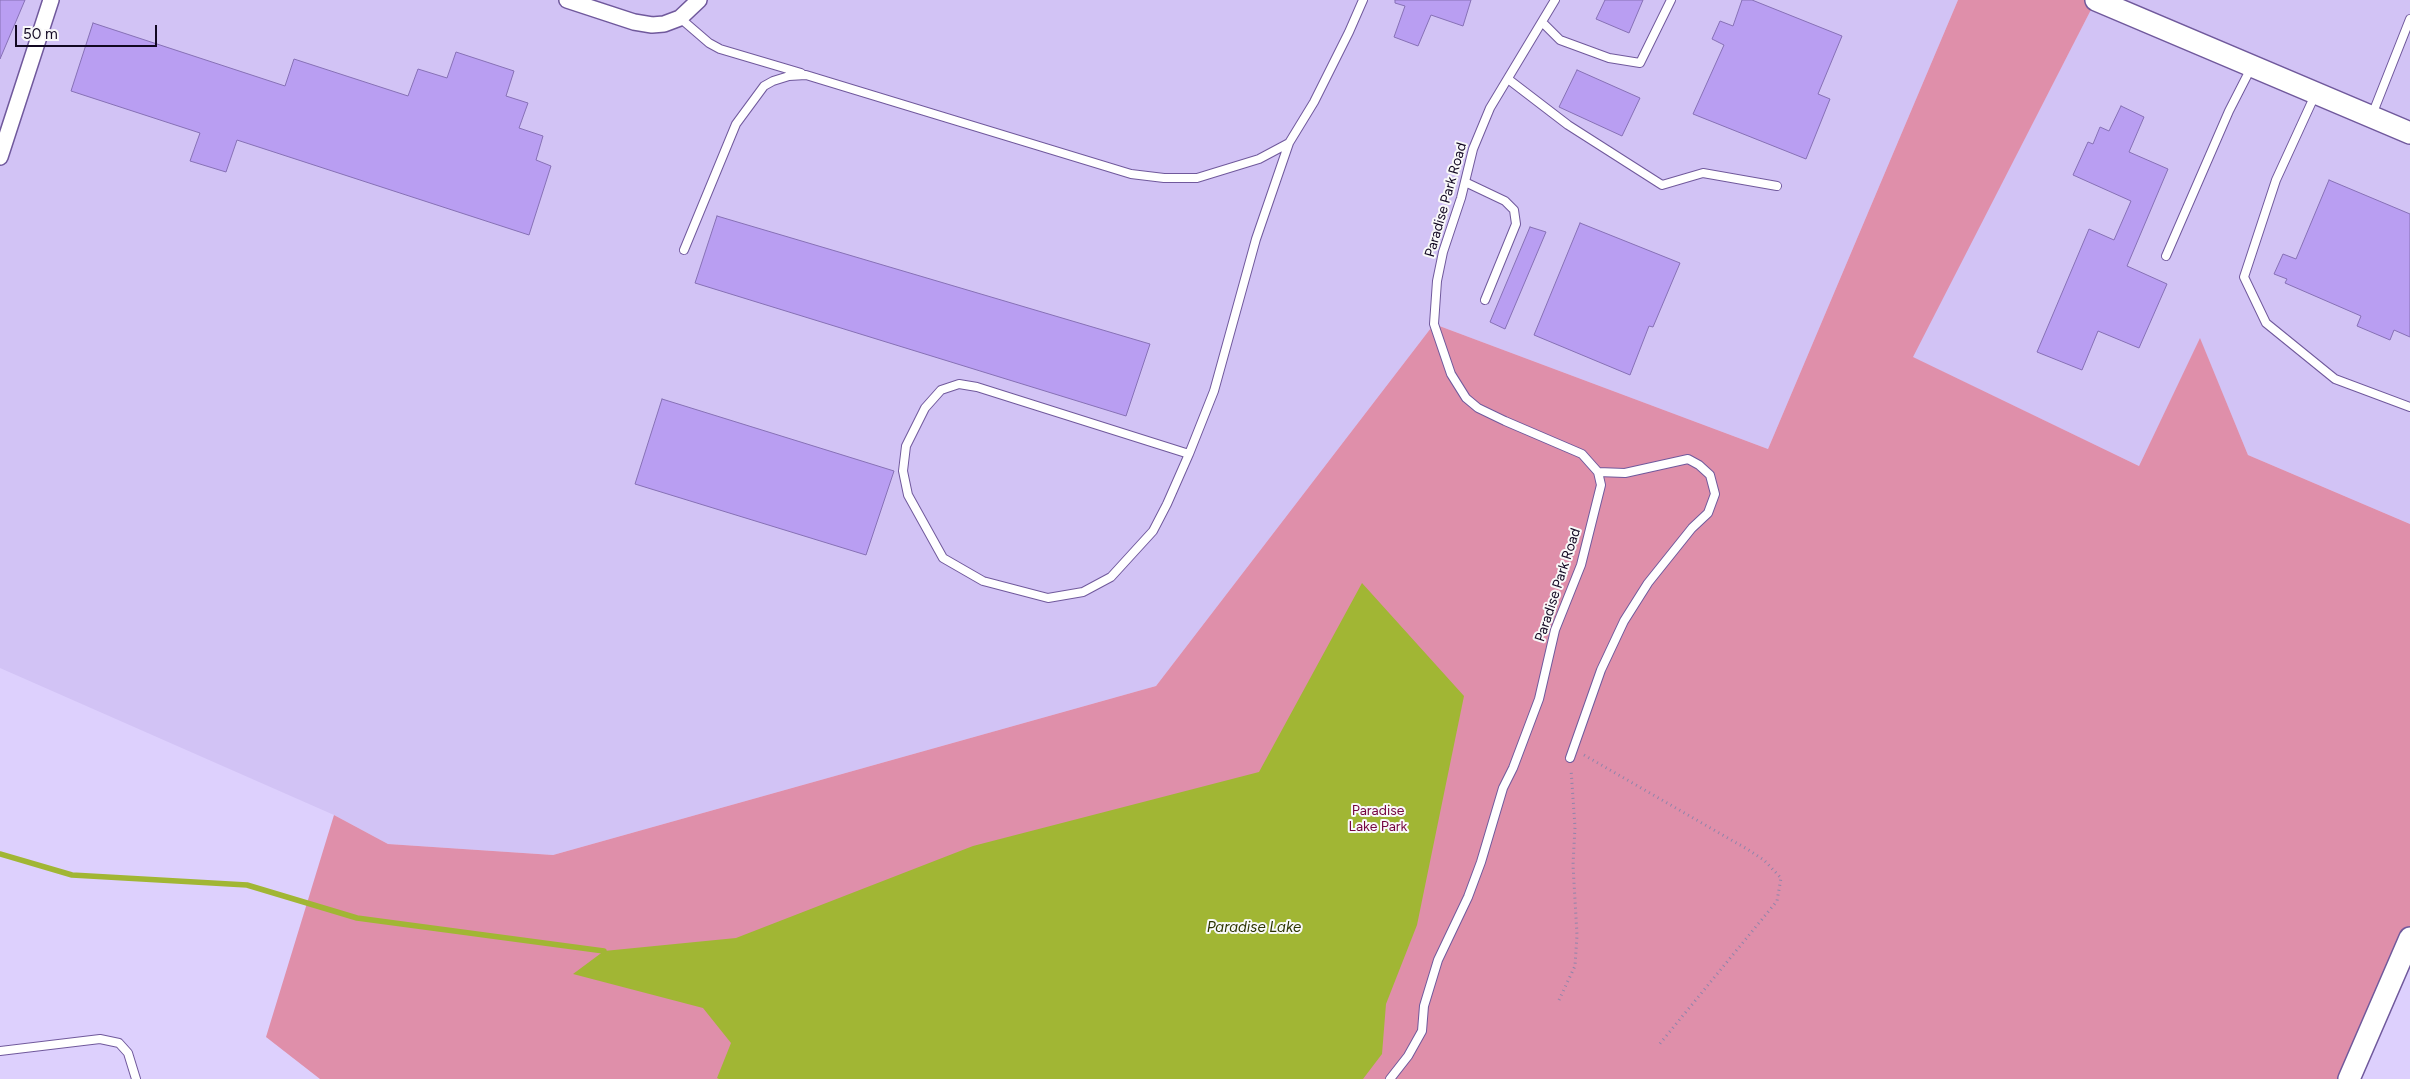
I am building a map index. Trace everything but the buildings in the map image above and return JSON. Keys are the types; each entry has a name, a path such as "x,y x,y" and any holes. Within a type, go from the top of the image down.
{"street":[{"path":"0,157 50,0"},
{"path":"567,0 634,22 664,24 680,18 699,0"},
{"path":"2096,0 2410,133"},
{"path":"2349,1079 2410,938"}],"lane":[{"path":"1188,454 977,387 959,384 941,390 925,408 906,446 903,471 908,495 943,558 983,581 1048,598 1083,592 1111,577 1153,531 1167,504 1188,454 1214,391 1256,239 1289,143 1314,102 1363,0"},
{"name":"Paradise Park Road","path":"1390,1079 1408,1056 1422,1031 1424,1006 1438,960 1468,898 1503,788 1513,768 1539,699 1555,630 1581,565 1601,485 1598,472 1582,454 1478,408 1466,398 1451,374 1434,324 1443,252 1465,182 1473,149 1487,116 1555,0"},
{"path":"1542,22 1560,40 1608,58 1640,63 1671,0"},
{"path":"680,18 709,43 720,49 1132,174 1164,178 1197,178 1259,159 1289,143"},
{"path":"2371,117 2410,19"},
{"path":"2166,256 2229,111 2251,66"},
{"path":"684,250 736,124 751,101 764,86 773,81 789,76 806,75"},
{"path":"1508,79 1568,125 1662,185 1703,173 1777,186"},
{"path":"2316,93 2276,180 2244,277 2266,323 2335,379 2410,407"},
{"path":"1465,182 1504,201 1514,210 1516,224 1485,300"},
{"path":"1570,758 1600,670 1624,621 1648,583 1692,528 1708,513 1715,494 1710,475 1699,465 1688,459 1625,473 1598,472"},
{"path":"0,1051 100,1039 119,1043 128,1053 136,1079"}],"path":[{"path":"1573,748 1747,849 1764,860 1781,878 1777,901 1658,1046"},
{"path":"1559,1000 1575,966 1577,935 1573,865 1575,827 1570,758"}],"shaded area":[{"path":"0,0 1958,0 1768,449 1434,324 1156,686 553,855 388,844 334,815 0,668"},
{"path":"2096,0 2410,0 2410,524 2248,455 2200,339 2139,466 1912,357"}],"green space":[{"name":"Paradise Lake Park","path":"1958,0 2096,0 1913,357 2139,466 2200,338 2248,455 2410,524 2410,938 2349,1079 320,1079 266,1037 334,815 388,844 553,855 1156,686 1434,324 1768,449"}],"water":[{"name":"Paradise Lake","path":"1362,583 1464,696 1417,925 1386,1004 1382,1054 1363,1079 719,1079 717,1078 731,1043 703,1008 573,974 604,951 736,938 973,846 1259,772"}],"waterway":[{"path":"0,854 72,875 247,885 357,918 604,951"}]}
